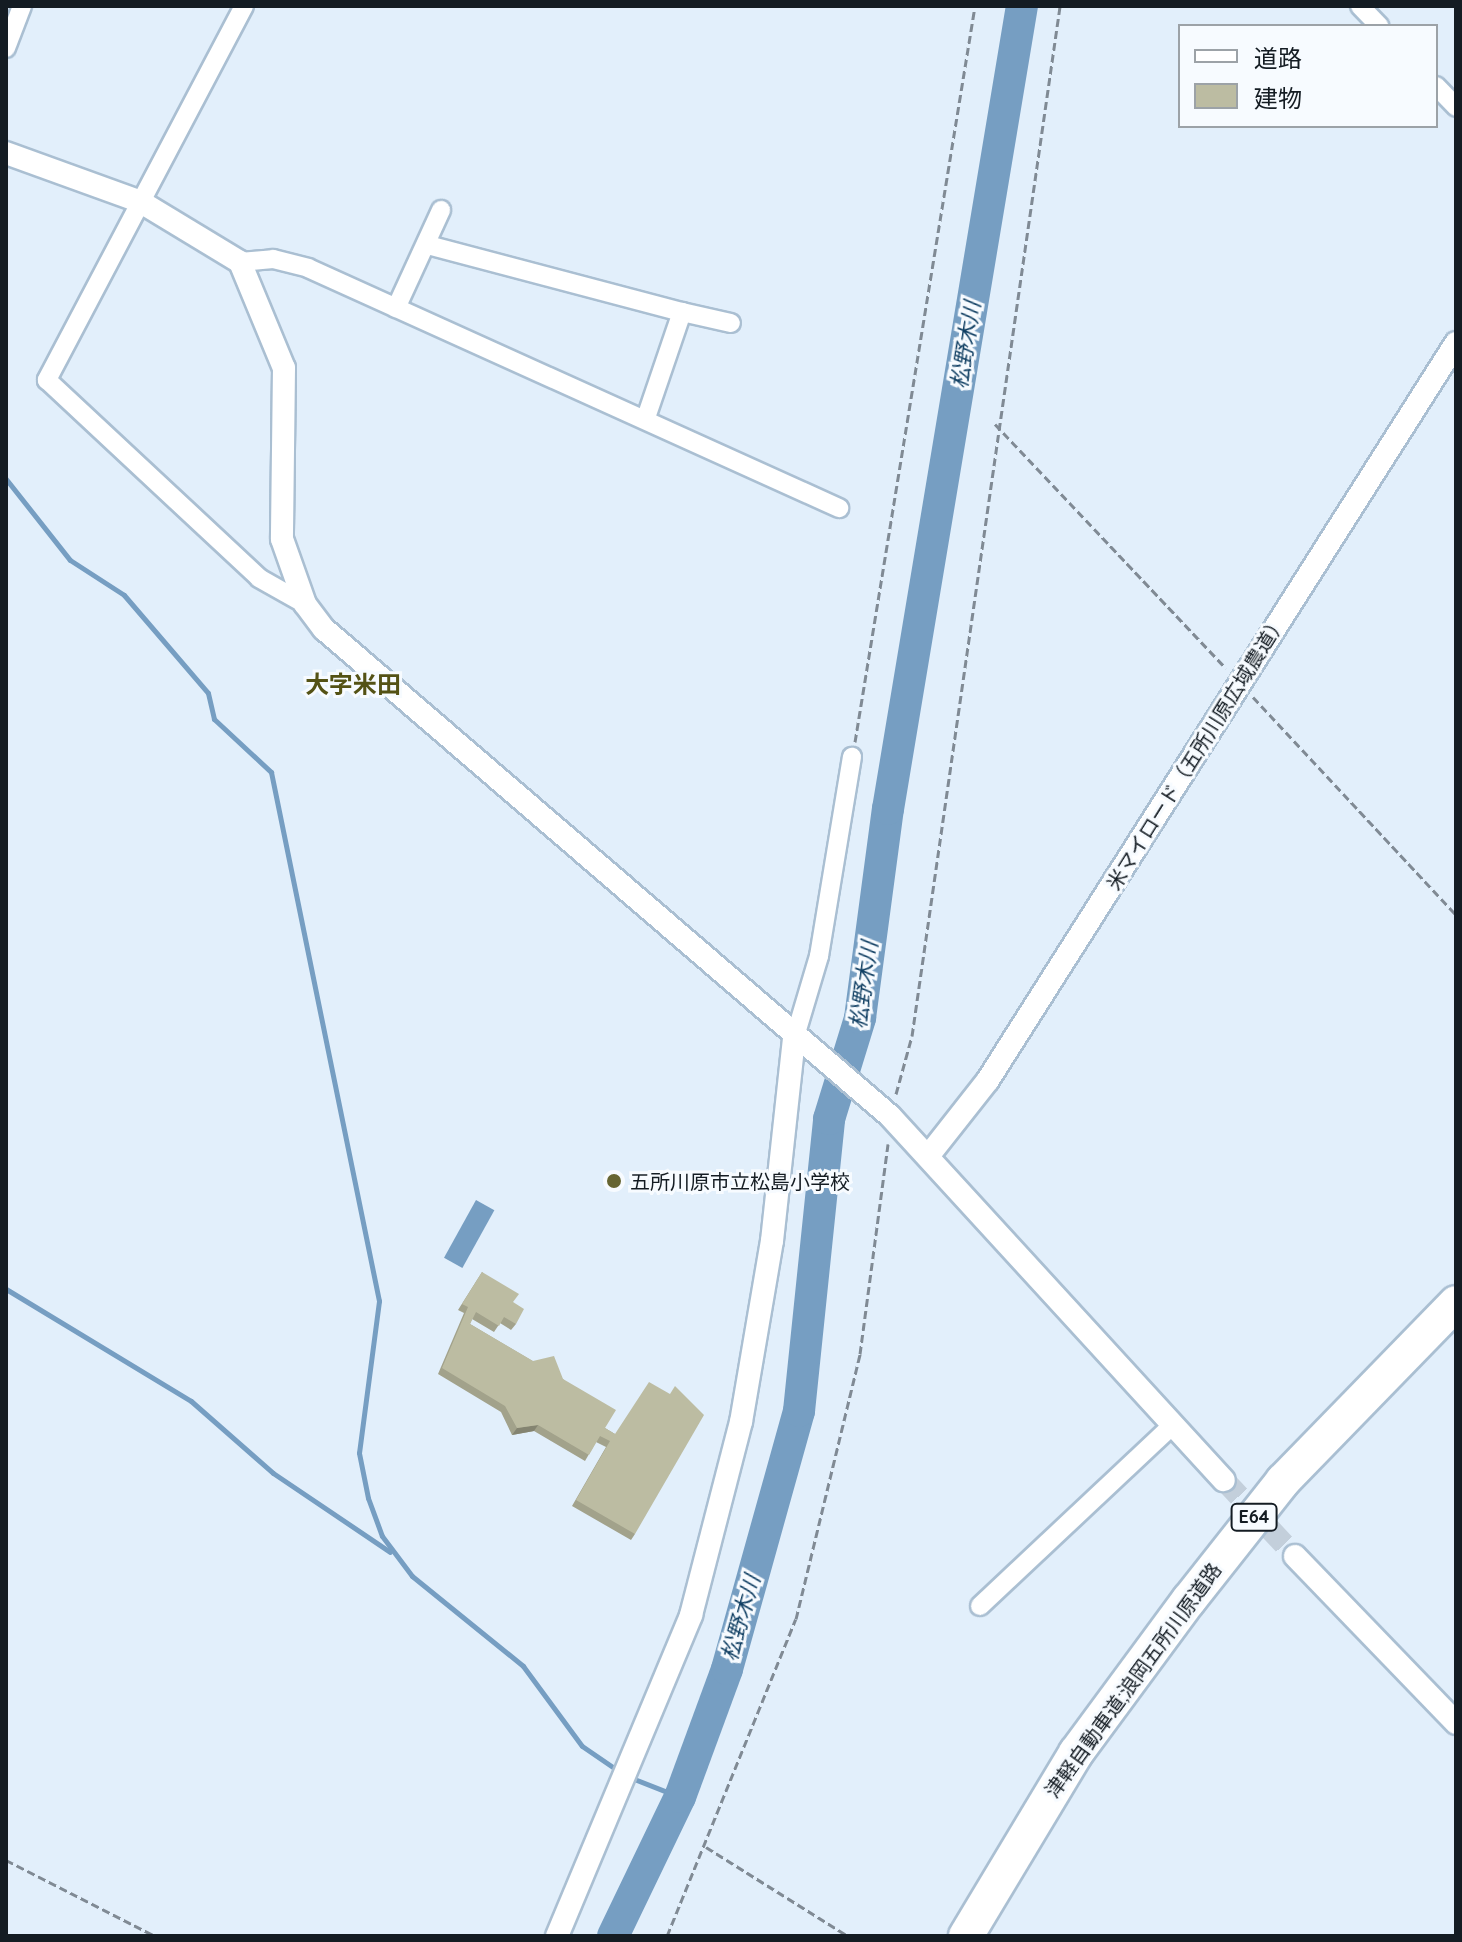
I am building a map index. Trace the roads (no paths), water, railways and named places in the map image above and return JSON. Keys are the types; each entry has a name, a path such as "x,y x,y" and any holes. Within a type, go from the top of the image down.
{"highway":[{"name":"津軽自動車道;浪岡五所川原道路","path":"966,1936 1076,1753 1283,1481 1456,1303"},
{"path":"947,1936 1018,1826 1076,1753"},
{"path":"979,1936 1076,1753"}],"street":[{"path":"6,48 22,6"},
{"path":"244,6 47,380 259,578 305,604"},
{"path":"1360,6 1377,24"},
{"path":"1438,88 1456,107"},
{"path":"6,153 141,202 240,262 284,368 282,539 305,604 346,653 709,953 802,1046 885,1111 929,1155 1224,1480"},
{"path":"396,308 428,245 441,210"},
{"path":"428,245 731,323"},
{"path":"240,262 273,259 308,268 647,415 839,508"},
{"path":"647,415 682,312"},
{"name":"米マイロード（五所川原広域農道）","path":"929,1155 982,1090 1456,343"},
{"path":"557,1936 691,1615 741,1422 852,757"},
{"path":"980,1606 1173,1425"},
{"path":"1295,1556 1456,1723"}],"water":[{"path":"476,1200 494,1210 462,1268 444,1258"}],"waterway":[{"name":"松野木川","path":"613,1936 680,1797 727,1669 799,1411 829,1119 860,1018 888,809 1022,6"},
{"path":"6,479 70,560 124,595 208,693 214,719 271,772 379,1301 359,1453 368,1498 382,1536 412,1576 523,1666 582,1746 620,1772"},
{"path":"6,1289 191,1401 273,1473 390,1552"},
{"path":"629,1777 680,1797"}],"tunnel":[{"path":"1224,1480 1295,1556"}],"place":[{"name":"五所川原市立松島小学校","path":"614,1181"}],"district":[{"name":"大字米田","path":"353,685"}]}
